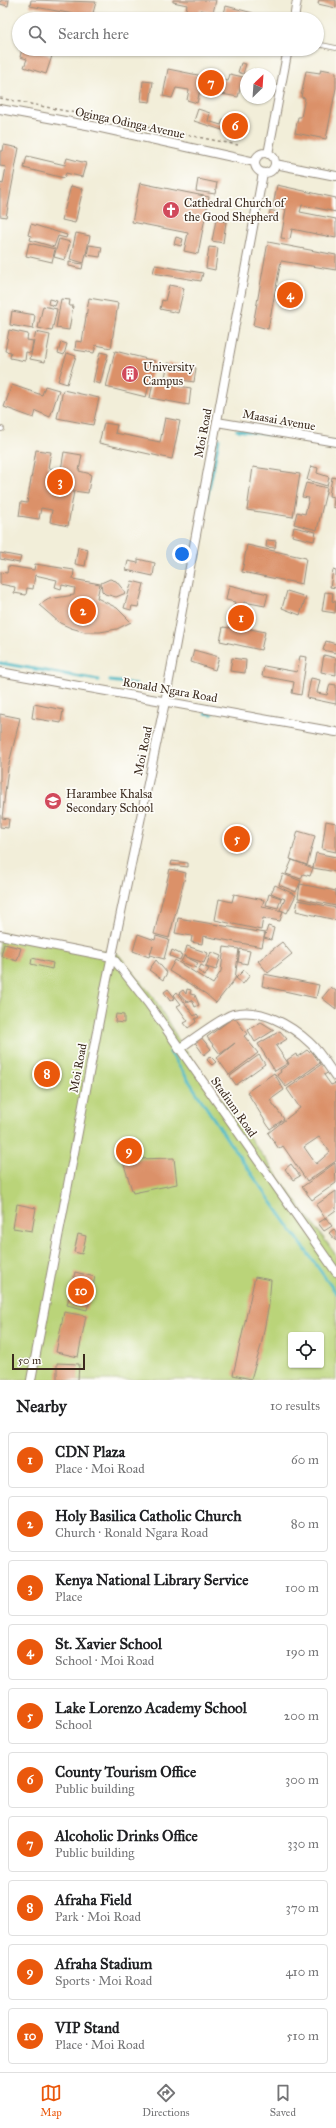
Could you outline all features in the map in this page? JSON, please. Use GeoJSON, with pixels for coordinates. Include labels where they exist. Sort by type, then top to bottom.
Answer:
{"type":"FeatureCollection","features":[{"type":"Feature","properties":{"kind":"street"},"geometry":{"type":"LineString","coordinates":[[295,12],[297,0]]}},
{"type":"Feature","properties":{"kind":"street"},"geometry":{"type":"LineString","coordinates":[[268,154],[287,56]]}},
{"type":"Feature","properties":{"kind":"street","name":"Oginga Odinga Avenue"},"geometry":{"type":"LineString","coordinates":[[0,109],[92,126],[255,162]]}},
{"type":"Feature","properties":{"kind":"street"},"geometry":{"type":"LineString","coordinates":[[268,154],[273,158],[275,164],[270,171],[263,173],[258,170],[255,162],[258,156],[268,154]]}},
{"type":"Feature","properties":{"kind":"street"},"geometry":{"type":"LineString","coordinates":[[275,164],[336,176]]}},
{"type":"Feature","properties":{"kind":"street","name":"Moi Road"},"geometry":{"type":"LineString","coordinates":[[31,1380],[112,957],[165,702],[263,173]]}},
{"type":"Feature","properties":{"kind":"street","name":"Maasai Avenue"},"geometry":{"type":"LineString","coordinates":[[217,422],[336,442]]}},
{"type":"Feature","properties":{"kind":"street","name":"Ronald Ngara Road"},"geometry":{"type":"LineString","coordinates":[[0,672],[336,732]]}},
{"type":"Feature","properties":{"kind":"street"},"geometry":{"type":"LineString","coordinates":[[0,935],[112,957]]}},
{"type":"Feature","properties":{"kind":"street","name":"Stadium Road"},"geometry":{"type":"LineString","coordinates":[[112,957],[179,1049],[336,1272]]}},
{"type":"Feature","properties":{"kind":"street"},"geometry":{"type":"LineString","coordinates":[[179,1049],[232,1014],[249,1013],[271,1017],[290,1027],[311,1044],[336,1078]]}},
{"type":"Feature","properties":{"kind":"lane"},"geometry":{"type":"LineString","coordinates":[[324,45],[336,47]]}},
{"type":"Feature","properties":{"kind":"path"},"geometry":{"type":"LineString","coordinates":[[0,98],[238,145]]}},
{"type":"Feature","properties":{"kind":"green space"},"geometry":{"type":"Polygon","coordinates":[[[0,933],[118,954],[154,998],[182,1046],[336,1255],[336,1380],[0,1380],[0,933]]]}},
{"type":"Feature","properties":{"kind":"building"},"geometry":{"type":"Polygon","coordinates":[[[1,0],[9,0],[8,6],[0,4],[1,0]]]}},
{"type":"Feature","properties":{"kind":"building"},"geometry":{"type":"Polygon","coordinates":[[[31,0],[96,2],[93,12],[62,12],[30,6],[31,0]]]}},
{"type":"Feature","properties":{"kind":"building"},"geometry":{"type":"Polygon","coordinates":[[[173,0],[216,0],[213,12],[200,10],[199,12],[185,12],[187,5],[173,2],[173,0]]]}},
{"type":"Feature","properties":{"kind":"building"},"geometry":{"type":"Polygon","coordinates":[[[319,0],[336,0],[336,8],[318,4],[319,0]]]}},
{"type":"Feature","properties":{"kind":"building"},"geometry":{"type":"Polygon","coordinates":[[[226,6],[249,12],[224,12],[226,6]]]}},
{"type":"Feature","properties":{"kind":"building"},"geometry":{"type":"Polygon","coordinates":[[[52,56],[46,74],[24,67],[27,59],[20,57],[52,56]]]}},
{"type":"Feature","properties":{"kind":"building"},"geometry":{"type":"Polygon","coordinates":[[[241,63],[246,64],[245,68],[240,68],[240,73],[238,72],[241,63]]]}},
{"type":"Feature","properties":{"kind":"building"},"geometry":{"type":"Polygon","coordinates":[[[168,69],[228,81],[230,74],[240,76],[240,89],[238,97],[200,90],[197,103],[187,100],[189,90],[176,88],[172,98],[163,96],[168,69]]]}},
{"type":"Feature","properties":{"kind":"building"},"geometry":{"type":"Polygon","coordinates":[[[321,69],[336,72],[336,88],[326,139],[295,133],[298,117],[301,117],[305,98],[301,97],[306,71],[320,73],[321,69]]]}},
{"type":"Feature","properties":{"kind":"building"},"geometry":{"type":"Polygon","coordinates":[[[143,81],[153,82],[150,102],[141,101],[143,81]]]}},
{"type":"Feature","properties":{"kind":"building"},"geometry":{"type":"Polygon","coordinates":[[[198,109],[210,113],[208,121],[221,125],[223,119],[247,126],[244,137],[194,121],[198,109]]]}},
{"type":"Feature","properties":{"kind":"building"},"geometry":{"type":"Polygon","coordinates":[[[4,145],[19,148],[6,217],[0,216],[0,183],[3,184],[6,167],[0,166],[0,151],[3,151],[4,145]]]}},
{"type":"Feature","properties":{"kind":"building"},"geometry":{"type":"Polygon","coordinates":[[[27,156],[65,165],[67,158],[86,163],[82,177],[66,173],[64,178],[24,168],[27,156]]]}},
{"type":"Feature","properties":{"kind":"building"},"geometry":{"type":"Polygon","coordinates":[[[198,179],[217,183],[215,194],[196,191],[198,179]]]}},
{"type":"Feature","properties":{"kind":"building","name":"Cathedral Church of the Good Shepherd"},"geometry":{"type":"Polygon","coordinates":[[[140,183],[209,197],[198,254],[184,251],[188,233],[132,222],[140,183]]]}},
{"type":"Feature","properties":{"kind":"building"},"geometry":{"type":"Polygon","coordinates":[[[277,185],[336,198],[336,212],[302,205],[300,212],[336,219],[336,238],[292,229],[290,239],[281,238],[286,209],[273,206],[277,185]]]}},
{"type":"Feature","properties":{"kind":"building"},"geometry":{"type":"Polygon","coordinates":[[[71,186],[83,189],[75,223],[62,220],[71,186]]]}},
{"type":"Feature","properties":{"kind":"building"},"geometry":{"type":"Polygon","coordinates":[[[270,210],[277,212],[276,218],[269,217],[270,210]]]}},
{"type":"Feature","properties":{"kind":"building"},"geometry":{"type":"Polygon","coordinates":[[[216,220],[226,222],[223,243],[212,241],[216,220]]]}},
{"type":"Feature","properties":{"kind":"building"},"geometry":{"type":"Polygon","coordinates":[[[31,224],[67,235],[66,238],[58,236],[54,247],[30,240],[31,236],[28,235],[31,224]]]}},
{"type":"Feature","properties":{"kind":"building"},"geometry":{"type":"Polygon","coordinates":[[[76,233],[90,236],[84,263],[70,259],[76,233]]]}},
{"type":"Feature","properties":{"kind":"building"},"geometry":{"type":"Polygon","coordinates":[[[176,237],[183,239],[181,246],[174,244],[176,237]]]}},
{"type":"Feature","properties":{"kind":"building"},"geometry":{"type":"Polygon","coordinates":[[[59,239],[70,242],[65,260],[54,257],[59,239]]]}},
{"type":"Feature","properties":{"kind":"building"},"geometry":{"type":"Polygon","coordinates":[[[268,242],[336,255],[336,270],[281,261],[268,329],[253,325],[268,242]]]}},
{"type":"Feature","properties":{"kind":"building"},"geometry":{"type":"Polygon","coordinates":[[[29,243],[55,249],[52,262],[26,256],[29,243]]]}},
{"type":"Feature","properties":{"kind":"building"},"geometry":{"type":"Polygon","coordinates":[[[89,245],[102,247],[100,257],[87,255],[89,245]]]}},
{"type":"Feature","properties":{"kind":"building"},"geometry":{"type":"Polygon","coordinates":[[[209,247],[218,248],[215,270],[206,268],[209,247]]]}},
{"type":"Feature","properties":{"kind":"building"},"geometry":{"type":"Polygon","coordinates":[[[69,262],[83,264],[82,269],[69,266],[69,262]]]}},
{"type":"Feature","properties":{"kind":"building"},"geometry":{"type":"Polygon","coordinates":[[[155,265],[203,273],[201,281],[153,273],[155,265]]]}},
{"type":"Feature","properties":{"kind":"building"},"geometry":{"type":"Polygon","coordinates":[[[169,285],[184,288],[178,313],[160,309],[162,300],[165,301],[169,285]]]}},
{"type":"Feature","properties":{"kind":"building"},"geometry":{"type":"Polygon","coordinates":[[[89,298],[118,303],[111,348],[96,345],[94,353],[75,350],[76,341],[82,342],[89,298]]]}},
{"type":"Feature","properties":{"kind":"building"},"geometry":{"type":"Polygon","coordinates":[[[49,299],[57,301],[55,306],[48,304],[49,299]]]}},
{"type":"Feature","properties":{"kind":"building"},"geometry":{"type":"Polygon","coordinates":[[[61,299],[70,300],[69,306],[73,306],[69,330],[56,328],[61,299]]]}},
{"type":"Feature","properties":{"kind":"building"},"geometry":{"type":"Polygon","coordinates":[[[43,306],[57,309],[52,331],[38,328],[43,306]]]}},
{"type":"Feature","properties":{"kind":"building"},"geometry":{"type":"Polygon","coordinates":[[[12,311],[35,315],[33,329],[10,325],[12,311]]]}},
{"type":"Feature","properties":{"kind":"building"},"geometry":{"type":"Polygon","coordinates":[[[9,330],[28,334],[27,340],[33,341],[31,353],[26,352],[25,361],[10,358],[11,352],[5,351],[9,330]]]}},
{"type":"Feature","properties":{"kind":"building"},"geometry":{"type":"Polygon","coordinates":[[[36,332],[50,335],[45,362],[30,359],[36,332]]]}},
{"type":"Feature","properties":{"kind":"building"},"geometry":{"type":"Polygon","coordinates":[[[61,342],[67,344],[64,355],[58,353],[61,342]]]}},
{"type":"Feature","properties":{"kind":"building","name":"University Campus"},"geometry":{"type":"Polygon","coordinates":[[[115,351],[155,361],[146,397],[106,387],[115,351]]]}},
{"type":"Feature","properties":{"kind":"building"},"geometry":{"type":"Polygon","coordinates":[[[100,352],[108,354],[100,384],[93,382],[100,352]]]}},
{"type":"Feature","properties":{"kind":"building"},"geometry":{"type":"Polygon","coordinates":[[[67,353],[76,356],[67,384],[58,381],[67,353]]]}},
{"type":"Feature","properties":{"kind":"building"},"geometry":{"type":"Polygon","coordinates":[[[168,363],[196,368],[194,382],[165,377],[168,363]]]}},
{"type":"Feature","properties":{"kind":"building"},"geometry":{"type":"Polygon","coordinates":[[[153,382],[191,388],[189,405],[150,398],[153,382]]]}},
{"type":"Feature","properties":{"kind":"building"},"geometry":{"type":"Polygon","coordinates":[[[12,385],[42,395],[45,386],[59,390],[50,417],[36,411],[34,418],[4,407],[12,385]]]}},
{"type":"Feature","properties":{"kind":"building"},"geometry":{"type":"Polygon","coordinates":[[[63,390],[99,398],[93,425],[57,418],[63,390]]]}},
{"type":"Feature","properties":{"kind":"building"},"geometry":{"type":"Polygon","coordinates":[[[165,418],[180,421],[172,459],[99,443],[104,423],[117,425],[115,433],[160,442],[165,418]]]}},
{"type":"Feature","properties":{"kind":"building"},"geometry":{"type":"Polygon","coordinates":[[[36,450],[51,452],[48,468],[61,470],[64,452],[82,455],[79,471],[91,474],[88,493],[74,491],[68,526],[50,522],[52,510],[41,508],[39,519],[19,516],[21,502],[27,503],[36,450]]]}},
{"type":"Feature","properties":{"kind":"building"},"geometry":{"type":"Polygon","coordinates":[[[311,466],[318,468],[317,473],[329,477],[327,486],[307,480],[311,466]]]}},
{"type":"Feature","properties":{"kind":"building"},"geometry":{"type":"Polygon","coordinates":[[[253,467],[300,474],[293,517],[247,510],[253,467]]]}},
{"type":"Feature","properties":{"kind":"building"},"geometry":{"type":"Polygon","coordinates":[[[332,477],[336,478],[336,508],[333,507],[334,497],[329,496],[332,477]]]}},
{"type":"Feature","properties":{"kind":"building"},"geometry":{"type":"Polygon","coordinates":[[[306,483],[327,488],[317,530],[294,524],[297,512],[305,514],[309,498],[302,497],[306,483]]]}},
{"type":"Feature","properties":{"kind":"building"},"geometry":{"type":"Polygon","coordinates":[[[294,527],[316,532],[314,541],[292,536],[294,527]]]}},
{"type":"Feature","properties":{"kind":"building"},"geometry":{"type":"Polygon","coordinates":[[[267,540],[276,541],[275,548],[266,547],[267,540]]]}},
{"type":"Feature","properties":{"kind":"building"},"geometry":{"type":"Polygon","coordinates":[[[247,545],[306,558],[302,584],[242,572],[247,545]]]}},
{"type":"Feature","properties":{"kind":"building"},"geometry":{"type":"Polygon","coordinates":[[[78,547],[88,549],[85,566],[75,564],[78,547]]]}},
{"type":"Feature","properties":{"kind":"building"},"geometry":{"type":"Polygon","coordinates":[[[0,553],[21,557],[19,563],[0,559],[0,553]]]}},
{"type":"Feature","properties":{"kind":"building"},"geometry":{"type":"Polygon","coordinates":[[[138,559],[155,563],[153,576],[126,570],[128,561],[138,563],[138,559]]]}},
{"type":"Feature","properties":{"kind":"building"},"geometry":{"type":"Polygon","coordinates":[[[35,564],[74,570],[73,579],[100,584],[97,598],[117,608],[131,622],[117,629],[100,632],[85,632],[71,628],[60,623],[39,605],[49,599],[74,595],[75,588],[62,585],[61,589],[55,587],[57,580],[35,575],[33,589],[27,588],[26,595],[14,593],[15,587],[0,584],[0,572],[7,573],[8,566],[34,570],[35,564]]]}},
{"type":"Feature","properties":{"kind":"building"},"geometry":{"type":"Polygon","coordinates":[[[333,570],[336,571],[336,588],[330,587],[333,570]]]}},
{"type":"Feature","properties":{"kind":"building"},"geometry":{"type":"Polygon","coordinates":[[[110,579],[116,581],[126,593],[116,597],[105,594],[102,591],[101,583],[110,579]]]}},
{"type":"Feature","properties":{"kind":"building"},"geometry":{"type":"Polygon","coordinates":[[[132,581],[144,584],[138,607],[132,606],[131,610],[124,608],[132,581]]]}},
{"type":"Feature","properties":{"kind":"building"},"geometry":{"type":"Polygon","coordinates":[[[229,585],[268,594],[265,606],[244,602],[242,611],[252,613],[250,624],[242,623],[241,627],[265,632],[261,650],[220,641],[223,627],[230,628],[235,602],[226,600],[229,585]]]}},
{"type":"Feature","properties":{"kind":"building"},"geometry":{"type":"Polygon","coordinates":[[[287,591],[306,597],[300,615],[282,608],[287,591]]]}},
{"type":"Feature","properties":{"kind":"building"},"geometry":{"type":"Polygon","coordinates":[[[325,592],[333,593],[332,601],[336,602],[335,613],[322,611],[325,592]]]}},
{"type":"Feature","properties":{"kind":"building"},"geometry":{"type":"Polygon","coordinates":[[[326,641],[336,644],[336,653],[323,650],[326,641]]]}},
{"type":"Feature","properties":{"kind":"building"},"geometry":{"type":"Polygon","coordinates":[[[194,650],[219,657],[215,670],[191,662],[194,650]]]}},
{"type":"Feature","properties":{"kind":"building"},"geometry":{"type":"Polygon","coordinates":[[[324,655],[336,658],[336,675],[321,672],[324,655]]]}},
{"type":"Feature","properties":{"kind":"building"},"geometry":{"type":"Polygon","coordinates":[[[300,656],[307,657],[301,695],[292,693],[294,682],[262,676],[264,666],[297,672],[300,656]]]}},
{"type":"Feature","properties":{"kind":"building"},"geometry":{"type":"Polygon","coordinates":[[[232,658],[246,660],[245,673],[230,671],[232,658]]]}},
{"type":"Feature","properties":{"kind":"building"},"geometry":{"type":"Polygon","coordinates":[[[311,678],[320,680],[317,693],[327,695],[330,684],[336,685],[336,704],[307,698],[311,678]]]}},
{"type":"Feature","properties":{"kind":"building"},"geometry":{"type":"Polygon","coordinates":[[[34,704],[63,710],[61,723],[32,718],[34,704]]]}},
{"type":"Feature","properties":{"kind":"building"},"geometry":{"type":"Polygon","coordinates":[[[0,714],[20,718],[8,768],[2,818],[9,819],[8,828],[0,827],[0,714]]]}},
{"type":"Feature","properties":{"kind":"building"},"geometry":{"type":"Polygon","coordinates":[[[326,821],[336,823],[336,852],[322,849],[326,821]]]}},
{"type":"Feature","properties":{"kind":"building"},"geometry":{"type":"Polygon","coordinates":[[[298,831],[315,836],[307,865],[290,859],[298,831]]]}},
{"type":"Feature","properties":{"kind":"building"},"geometry":{"type":"Polygon","coordinates":[[[316,853],[336,857],[336,872],[313,868],[316,853]]]}},
{"type":"Feature","properties":{"kind":"building"},"geometry":{"type":"Polygon","coordinates":[[[292,860],[313,868],[310,876],[303,874],[301,879],[286,874],[292,860]]]}},
{"type":"Feature","properties":{"kind":"building"},"geometry":{"type":"Polygon","coordinates":[[[172,861],[188,863],[188,867],[171,865],[172,861]]]}},
{"type":"Feature","properties":{"kind":"building"},"geometry":{"type":"Polygon","coordinates":[[[170,869],[186,873],[169,938],[154,934],[170,869]]]}},
{"type":"Feature","properties":{"kind":"building"},"geometry":{"type":"Polygon","coordinates":[[[283,874],[301,881],[296,892],[279,885],[283,874]]]}},
{"type":"Feature","properties":{"kind":"building"},"geometry":{"type":"Polygon","coordinates":[[[300,884],[336,891],[336,906],[298,898],[300,884]]]}},
{"type":"Feature","properties":{"kind":"building"},"geometry":{"type":"Polygon","coordinates":[[[275,885],[296,895],[287,913],[280,910],[285,899],[271,893],[275,885]]]}},
{"type":"Feature","properties":{"kind":"building"},"geometry":{"type":"Polygon","coordinates":[[[234,894],[264,900],[262,907],[283,911],[280,921],[263,918],[261,930],[215,920],[219,899],[232,902],[234,894]]]}},
{"type":"Feature","properties":{"kind":"building"},"geometry":{"type":"Polygon","coordinates":[[[269,894],[281,898],[278,908],[266,905],[269,894]]]}},
{"type":"Feature","properties":{"kind":"building"},"geometry":{"type":"Polygon","coordinates":[[[298,900],[336,908],[336,920],[296,911],[298,900]]]}},
{"type":"Feature","properties":{"kind":"building"},"geometry":{"type":"Polygon","coordinates":[[[178,918],[265,933],[262,947],[203,936],[202,944],[191,942],[192,936],[175,933],[178,918]]]}},
{"type":"Feature","properties":{"kind":"building"},"geometry":{"type":"Polygon","coordinates":[[[268,926],[274,928],[271,940],[264,938],[268,926]]]}},
{"type":"Feature","properties":{"kind":"building"},"geometry":{"type":"Polygon","coordinates":[[[138,934],[155,940],[156,936],[169,940],[164,959],[150,955],[153,946],[149,957],[133,951],[138,934]]]}},
{"type":"Feature","properties":{"kind":"building"},"geometry":{"type":"Polygon","coordinates":[[[282,942],[292,954],[268,973],[258,961],[282,942]]]}},
{"type":"Feature","properties":{"kind":"building"},"geometry":{"type":"Polygon","coordinates":[[[4,944],[21,948],[17,961],[1,956],[4,944]]]}},
{"type":"Feature","properties":{"kind":"building"},"geometry":{"type":"Polygon","coordinates":[[[187,946],[208,953],[204,963],[184,956],[187,946]]]}},
{"type":"Feature","properties":{"kind":"building"},"geometry":{"type":"Polygon","coordinates":[[[224,947],[239,949],[235,979],[216,1003],[206,994],[169,971],[175,960],[213,984],[221,971],[224,947]]]}},
{"type":"Feature","properties":{"kind":"building"},"geometry":{"type":"Polygon","coordinates":[[[240,949],[250,951],[247,964],[238,962],[240,949]]]}},
{"type":"Feature","properties":{"kind":"building"},"geometry":{"type":"Polygon","coordinates":[[[172,950],[182,955],[180,960],[170,956],[172,950]]]}},
{"type":"Feature","properties":{"kind":"building"},"geometry":{"type":"Polygon","coordinates":[[[211,952],[221,956],[216,970],[206,967],[211,952]]]}},
{"type":"Feature","properties":{"kind":"building"},"geometry":{"type":"Polygon","coordinates":[[[184,956],[198,963],[196,968],[181,962],[184,956]]]}},
{"type":"Feature","properties":{"kind":"building"},"geometry":{"type":"Polygon","coordinates":[[[32,958],[53,963],[52,969],[31,964],[32,958]]]}},
{"type":"Feature","properties":{"kind":"building"},"geometry":{"type":"Polygon","coordinates":[[[156,960],[167,973],[163,980],[149,970],[156,960]]]}},
{"type":"Feature","properties":{"kind":"building"},"geometry":{"type":"Polygon","coordinates":[[[201,965],[209,969],[205,975],[198,971],[201,965]]]}},
{"type":"Feature","properties":{"kind":"building"},"geometry":{"type":"Polygon","coordinates":[[[244,970],[250,975],[243,984],[236,978],[244,970]]]}},
{"type":"Feature","properties":{"kind":"building"},"geometry":{"type":"Polygon","coordinates":[[[264,974],[319,985],[316,998],[262,986],[264,974]]]}},
{"type":"Feature","properties":{"kind":"building"},"geometry":{"type":"Polygon","coordinates":[[[331,987],[336,991],[336,1009],[322,998],[331,987]]]}},
{"type":"Feature","properties":{"kind":"building"},"geometry":{"type":"Polygon","coordinates":[[[168,989],[175,998],[170,1001],[164,992],[168,989]]]}},
{"type":"Feature","properties":{"kind":"building"},"geometry":{"type":"Polygon","coordinates":[[[187,989],[191,990],[190,994],[195,995],[199,1005],[195,1007],[192,1000],[187,1002],[179,993],[183,990],[186,994],[187,989]]]}},
{"type":"Feature","properties":{"kind":"building"},"geometry":{"type":"Polygon","coordinates":[[[177,992],[194,1016],[197,1014],[199,1017],[195,1019],[196,1022],[188,1028],[184,1023],[188,1021],[177,1006],[181,1004],[174,995],[177,992]]]}},
{"type":"Feature","properties":{"kind":"building"},"geometry":{"type":"Polygon","coordinates":[[[116,1014],[124,1015],[124,1023],[115,1022],[116,1014]]]}},
{"type":"Feature","properties":{"kind":"building"},"geometry":{"type":"Polygon","coordinates":[[[234,1017],[247,1034],[244,1036],[258,1053],[229,1075],[217,1058],[235,1043],[220,1054],[207,1037],[234,1017]]]}},
{"type":"Feature","properties":{"kind":"building"},"geometry":{"type":"Polygon","coordinates":[[[261,1022],[274,1030],[255,1042],[248,1030],[261,1022]]]}},
{"type":"Feature","properties":{"kind":"building"},"geometry":{"type":"Polygon","coordinates":[[[280,1031],[287,1039],[276,1046],[288,1063],[275,1071],[258,1044],[280,1031]]]}},
{"type":"Feature","properties":{"kind":"building"},"geometry":{"type":"Polygon","coordinates":[[[200,1036],[211,1049],[204,1055],[194,1041],[200,1036]]]}},
{"type":"Feature","properties":{"kind":"building"},"geometry":{"type":"Polygon","coordinates":[[[307,1050],[309,1052],[311,1050],[320,1063],[286,1087],[277,1075],[281,1072],[280,1070],[289,1064],[287,1060],[296,1054],[297,1057],[307,1050]]]}},
{"type":"Feature","properties":{"kind":"building"},"geometry":{"type":"Polygon","coordinates":[[[259,1055],[265,1064],[236,1085],[230,1076],[259,1055]]]}},
{"type":"Feature","properties":{"kind":"building"},"geometry":{"type":"Polygon","coordinates":[[[210,1056],[216,1062],[212,1065],[207,1060],[210,1056]]]}},
{"type":"Feature","properties":{"kind":"building"},"geometry":{"type":"Polygon","coordinates":[[[323,1063],[329,1072],[324,1075],[331,1085],[336,1083],[336,1161],[307,1181],[283,1146],[279,1149],[268,1133],[300,1108],[287,1089],[323,1063]],[[319,1137],[304,1147],[316,1164],[330,1152],[319,1137]]]}},
{"type":"Feature","properties":{"kind":"building"},"geometry":{"type":"Polygon","coordinates":[[[274,1073],[284,1090],[270,1100],[284,1119],[270,1129],[247,1092],[274,1073]]]}},
{"type":"Feature","properties":{"kind":"building"},"geometry":{"type":"Polygon","coordinates":[[[174,1158],[177,1184],[133,1193],[123,1162],[138,1159],[174,1158]]]}},
{"type":"Feature","properties":{"kind":"building"},"geometry":{"type":"Polygon","coordinates":[[[335,1163],[336,1183],[312,1200],[302,1187],[335,1163]]]}},
{"type":"Feature","properties":{"kind":"building"},"geometry":{"type":"Polygon","coordinates":[[[291,1164],[300,1176],[293,1180],[285,1169],[291,1164]]]}},
{"type":"Feature","properties":{"kind":"building"},"geometry":{"type":"Polygon","coordinates":[[[336,1191],[336,1210],[325,1218],[316,1205],[336,1191]]]}},
{"type":"Feature","properties":{"kind":"building"},"geometry":{"type":"Polygon","coordinates":[[[17,1204],[36,1208],[32,1231],[13,1228],[17,1204]]]}},
{"type":"Feature","properties":{"kind":"building"},"geometry":{"type":"Polygon","coordinates":[[[326,1218],[332,1226],[324,1231],[318,1223],[326,1218]]]}},
{"type":"Feature","properties":{"kind":"building"},"geometry":{"type":"Polygon","coordinates":[[[334,1229],[336,1232],[336,1241],[329,1233],[334,1229]]]}},
{"type":"Feature","properties":{"kind":"building"},"geometry":{"type":"Polygon","coordinates":[[[78,1234],[86,1236],[82,1254],[74,1252],[78,1234]]]}},
{"type":"Feature","properties":{"kind":"building"},"geometry":{"type":"Polygon","coordinates":[[[75,1272],[95,1277],[87,1310],[67,1305],[75,1272]]]}},
{"type":"Feature","properties":{"kind":"building"},"geometry":{"type":"Polygon","coordinates":[[[255,1277],[271,1280],[269,1304],[261,1346],[251,1379],[233,1375],[255,1277]]]}},
{"type":"Feature","properties":{"kind":"building"},"geometry":{"type":"Polygon","coordinates":[[[64,1312],[86,1316],[78,1357],[56,1352],[64,1312]]]}},
{"type":"Feature","properties":{"kind":"building"},"geometry":{"type":"Polygon","coordinates":[[[57,1363],[79,1364],[78,1380],[57,1380],[57,1363]]]}},
{"type":"Feature","properties":{"kind":"waterway"},"geometry":{"type":"LineString","coordinates":[[237,430],[273,435]]}},
{"type":"Feature","properties":{"kind":"waterway"},"geometry":{"type":"LineString","coordinates":[[207,498],[219,439]]}},
{"type":"Feature","properties":{"kind":"waterway"},"geometry":{"type":"LineString","coordinates":[[0,663],[98,680]]}},
{"type":"Feature","properties":{"kind":"waterway"},"geometry":{"type":"LineString","coordinates":[[110,681],[136,684]]}},
{"type":"Feature","properties":{"kind":"waterway"},"geometry":{"type":"LineString","coordinates":[[206,713],[212,714]]}},
{"type":"Feature","properties":{"kind":"waterway"},"geometry":{"type":"LineString","coordinates":[[170,1052],[229,1142],[336,1293]]}},
{"type":"Feature","properties":{"kind":"place","name":"Alcoholic Drinks Office"},"geometry":{"type":"Point","coordinates":[211,83]}},
{"type":"Feature","properties":{"kind":"place","name":"County Tourism Office"},"geometry":{"type":"Point","coordinates":[235,126]}},
{"type":"Feature","properties":{"kind":"place","name":"Cathedral Church of the Good Shepherd"},"geometry":{"type":"Point","coordinates":[171,210]}},
{"type":"Feature","properties":{"kind":"place","name":"St. Xavier School"},"geometry":{"type":"Point","coordinates":[290,295]}},
{"type":"Feature","properties":{"kind":"place","name":"University Campus"},"geometry":{"type":"Point","coordinates":[130,374]}},
{"type":"Feature","properties":{"kind":"place","name":"Kenya National Library Service"},"geometry":{"type":"Point","coordinates":[60,482]}},
{"type":"Feature","properties":{"kind":"place","name":"Holy Basilica Catholic Church"},"geometry":{"type":"Point","coordinates":[83,611]}},
{"type":"Feature","properties":{"kind":"place","name":"CDN Plaza"},"geometry":{"type":"Point","coordinates":[241,618]}},
{"type":"Feature","properties":{"kind":"place","name":"Harambee Khalsa Secondary School"},"geometry":{"type":"Point","coordinates":[53,801]}},
{"type":"Feature","properties":{"kind":"place","name":"Lake Lorenzo Academy School"},"geometry":{"type":"Point","coordinates":[237,839]}},
{"type":"Feature","properties":{"kind":"place","name":"Afraha Field"},"geometry":{"type":"Point","coordinates":[47,1074]}},
{"type":"Feature","properties":{"kind":"place","name":"Afraha Stadium"},"geometry":{"type":"Point","coordinates":[129,1151]}},
{"type":"Feature","properties":{"kind":"place","name":"VIP Stand"},"geometry":{"type":"Point","coordinates":[81,1291]}}]}
